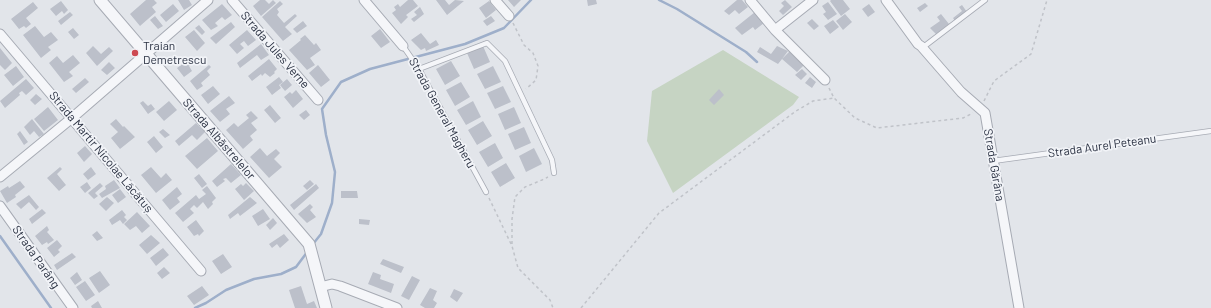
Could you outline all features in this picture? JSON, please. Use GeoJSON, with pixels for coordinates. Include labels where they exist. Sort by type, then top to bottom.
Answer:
{"type":"FeatureCollection","features":[{"type":"Feature","properties":{"kind":"street","name":"Strada Albăstrelelor"},"geometry":{"type":"LineString","coordinates":[[100,0],[309,244],[326,308]]}},
{"type":"Feature","properties":{"kind":"street"},"geometry":{"type":"LineString","coordinates":[[0,177],[72,118],[208,0]]}},
{"type":"Feature","properties":{"kind":"street","name":"Strada Jules Verne"},"geometry":{"type":"LineString","coordinates":[[232,0],[318,100]]}},
{"type":"Feature","properties":{"kind":"street","name":"Strada General Magheru"},"geometry":{"type":"LineString","coordinates":[[364,0],[404,46]]}},
{"type":"Feature","properties":{"kind":"street"},"geometry":{"type":"LineString","coordinates":[[495,0],[509,16]]}},
{"type":"Feature","properties":{"kind":"street"},"geometry":{"type":"LineString","coordinates":[[750,0],[775,30],[825,80]]}},
{"type":"Feature","properties":{"kind":"street"},"geometry":{"type":"LineString","coordinates":[[775,30],[813,0]]}},
{"type":"Feature","properties":{"kind":"street","name":"Strada Gărâna"},"geometry":{"type":"LineString","coordinates":[[886,0],[918,44],[961,92],[985,113],[1019,308]]}},
{"type":"Feature","properties":{"kind":"street","name":"Strada Martir Nicolae Lăcătuș"},"geometry":{"type":"LineString","coordinates":[[0,34],[201,271]]}},
{"type":"Feature","properties":{"kind":"street","name":"Strada Parâng"},"geometry":{"type":"LineString","coordinates":[[0,206],[73,308]]}},
{"type":"Feature","properties":{"kind":"street"},"geometry":{"type":"LineString","coordinates":[[320,287],[332,284],[340,286],[398,308]]}},
{"type":"Feature","properties":{"kind":"lane"},"geometry":{"type":"LineString","coordinates":[[921,46],[926,46],[984,0]]}},
{"type":"Feature","properties":{"kind":"lane"},"geometry":{"type":"LineString","coordinates":[[419,69],[487,43],[505,61],[552,160],[554,173]]}},
{"type":"Feature","properties":{"kind":"lane","name":"Strada General Magheru"},"geometry":{"type":"LineString","coordinates":[[404,46],[419,69],[486,192]]}},
{"type":"Feature","properties":{"kind":"lane","name":"Strada Aurel Peteanu"},"geometry":{"type":"LineString","coordinates":[[993,161],[1211,131]]}},
{"type":"Feature","properties":{"kind":"path"},"geometry":{"type":"LineString","coordinates":[[825,80],[834,98],[855,118],[877,128],[963,118],[980,108],[994,81],[1031,54],[1047,0]]}},
{"type":"Feature","properties":{"kind":"path"},"geometry":{"type":"LineString","coordinates":[[509,16],[524,45],[533,53],[538,66],[536,80],[521,94]]}},
{"type":"Feature","properties":{"kind":"path"},"geometry":{"type":"LineString","coordinates":[[581,308],[659,213],[796,111],[814,101],[834,98]]}},
{"type":"Feature","properties":{"kind":"path"},"geometry":{"type":"LineString","coordinates":[[512,246],[512,219],[515,197],[525,187],[554,173]]}},
{"type":"Feature","properties":{"kind":"path"},"geometry":{"type":"LineString","coordinates":[[486,192],[512,246],[518,268],[550,300],[553,308]]}},
{"type":"Feature","properties":{"kind":"green space"},"geometry":{"type":"Polygon","coordinates":[[[723,50],[799,97],[793,105],[673,193],[647,141],[652,91],[723,50]]]}},
{"type":"Feature","properties":{"kind":"building"},"geometry":{"type":"Polygon","coordinates":[[[146,0],[154,0],[157,3],[152,7],[156,12],[140,26],[130,14],[146,0]]]}},
{"type":"Feature","properties":{"kind":"building"},"geometry":{"type":"Polygon","coordinates":[[[178,0],[189,0],[192,5],[184,10],[178,0]]]}},
{"type":"Feature","properties":{"kind":"building"},"geometry":{"type":"Polygon","coordinates":[[[260,0],[265,0],[269,4],[273,0],[276,3],[261,16],[253,6],[260,0]]]}},
{"type":"Feature","properties":{"kind":"building"},"geometry":{"type":"Polygon","coordinates":[[[408,0],[413,0],[418,6],[406,15],[408,17],[401,24],[392,13],[396,10],[394,7],[398,4],[400,7],[408,0]]]}},
{"type":"Feature","properties":{"kind":"building"},"geometry":{"type":"Polygon","coordinates":[[[436,0],[445,0],[449,5],[455,0],[464,1],[447,15],[436,0]]]}},
{"type":"Feature","properties":{"kind":"building"},"geometry":{"type":"Polygon","coordinates":[[[508,0],[521,0],[514,7],[508,0]]]}},
{"type":"Feature","properties":{"kind":"building"},"geometry":{"type":"Polygon","coordinates":[[[587,0],[596,0],[597,4],[588,6],[587,0]]]}},
{"type":"Feature","properties":{"kind":"building"},"geometry":{"type":"Polygon","coordinates":[[[737,0],[742,0],[748,7],[739,14],[735,10],[729,15],[724,11],[737,0]]]}},
{"type":"Feature","properties":{"kind":"building"},"geometry":{"type":"Polygon","coordinates":[[[785,0],[792,7],[783,15],[779,11],[784,6],[781,3],[785,0]]]}},
{"type":"Feature","properties":{"kind":"building"},"geometry":{"type":"Polygon","coordinates":[[[843,0],[850,9],[841,16],[830,1],[843,0]]]}},
{"type":"Feature","properties":{"kind":"building"},"geometry":{"type":"Polygon","coordinates":[[[61,1],[68,10],[64,14],[62,11],[56,16],[50,9],[61,1]]]}},
{"type":"Feature","properties":{"kind":"building"},"geometry":{"type":"Polygon","coordinates":[[[280,1],[283,4],[277,9],[279,12],[277,15],[284,23],[295,14],[297,16],[285,27],[292,34],[283,41],[262,17],[280,1]]]}},
{"type":"Feature","properties":{"kind":"building"},"geometry":{"type":"Polygon","coordinates":[[[489,1],[496,10],[486,18],[479,8],[489,1]]]}},
{"type":"Feature","properties":{"kind":"building"},"geometry":{"type":"Polygon","coordinates":[[[33,2],[38,8],[26,18],[31,24],[26,28],[24,26],[19,29],[11,19],[33,2]]]}},
{"type":"Feature","properties":{"kind":"building"},"geometry":{"type":"Polygon","coordinates":[[[828,2],[837,14],[828,20],[823,14],[826,12],[822,6],[828,2]]]}},
{"type":"Feature","properties":{"kind":"building"},"geometry":{"type":"Polygon","coordinates":[[[925,3],[928,6],[920,12],[917,8],[925,3]]]}},
{"type":"Feature","properties":{"kind":"building"},"geometry":{"type":"Polygon","coordinates":[[[173,4],[179,11],[166,22],[160,15],[173,4]]]}},
{"type":"Feature","properties":{"kind":"building"},"geometry":{"type":"Polygon","coordinates":[[[222,4],[232,15],[225,20],[222,17],[215,23],[218,26],[211,30],[202,20],[222,4]]]}},
{"type":"Feature","properties":{"kind":"building"},"geometry":{"type":"Polygon","coordinates":[[[869,4],[875,12],[868,17],[862,9],[869,4]]]}},
{"type":"Feature","properties":{"kind":"building"},"geometry":{"type":"Polygon","coordinates":[[[962,5],[967,12],[955,21],[953,18],[962,11],[959,7],[962,5]]]}},
{"type":"Feature","properties":{"kind":"building"},"geometry":{"type":"Polygon","coordinates":[[[420,7],[424,14],[414,22],[411,19],[417,15],[414,12],[420,7]]]}},
{"type":"Feature","properties":{"kind":"building"},"geometry":{"type":"Polygon","coordinates":[[[70,12],[73,15],[61,25],[58,21],[70,12]]]}},
{"type":"Feature","properties":{"kind":"building"},"geometry":{"type":"Polygon","coordinates":[[[755,12],[764,23],[755,30],[753,27],[742,35],[735,28],[755,12]]]}},
{"type":"Feature","properties":{"kind":"building"},"geometry":{"type":"Polygon","coordinates":[[[845,14],[852,22],[843,30],[836,21],[845,14]]]}},
{"type":"Feature","properties":{"kind":"building"},"geometry":{"type":"Polygon","coordinates":[[[941,14],[949,24],[936,34],[930,28],[940,21],[937,17],[941,14]]]}},
{"type":"Feature","properties":{"kind":"building"},"geometry":{"type":"Polygon","coordinates":[[[155,16],[163,26],[158,29],[150,20],[155,16]]]}},
{"type":"Feature","properties":{"kind":"building"},"geometry":{"type":"Polygon","coordinates":[[[491,16],[495,21],[487,26],[483,21],[491,16]]]}},
{"type":"Feature","properties":{"kind":"building"},"geometry":{"type":"Polygon","coordinates":[[[812,19],[819,26],[814,30],[807,23],[812,19]]]}},
{"type":"Feature","properties":{"kind":"building"},"geometry":{"type":"Polygon","coordinates":[[[833,20],[839,27],[830,34],[824,26],[833,20]]]}},
{"type":"Feature","properties":{"kind":"building"},"geometry":{"type":"Polygon","coordinates":[[[303,21],[307,26],[297,33],[293,29],[303,21]]]}},
{"type":"Feature","properties":{"kind":"building"},"geometry":{"type":"Polygon","coordinates":[[[231,22],[235,27],[216,44],[210,38],[231,22]]]}},
{"type":"Feature","properties":{"kind":"building"},"geometry":{"type":"Polygon","coordinates":[[[199,25],[205,32],[202,35],[195,28],[199,25]]]}},
{"type":"Feature","properties":{"kind":"building"},"geometry":{"type":"Polygon","coordinates":[[[35,26],[44,37],[51,32],[58,40],[48,47],[51,50],[41,58],[23,35],[35,26]]]}},
{"type":"Feature","properties":{"kind":"building"},"geometry":{"type":"Polygon","coordinates":[[[73,28],[79,35],[74,39],[68,32],[73,28]]]}},
{"type":"Feature","properties":{"kind":"building"},"geometry":{"type":"Polygon","coordinates":[[[380,29],[390,42],[381,48],[371,36],[380,29]]]}},
{"type":"Feature","properties":{"kind":"building"},"geometry":{"type":"Polygon","coordinates":[[[194,30],[205,43],[197,51],[185,37],[194,30]]]}},
{"type":"Feature","properties":{"kind":"building"},"geometry":{"type":"Polygon","coordinates":[[[247,30],[256,40],[248,46],[244,41],[240,44],[244,48],[237,54],[229,45],[247,30]]]}},
{"type":"Feature","properties":{"kind":"building"},"geometry":{"type":"Polygon","coordinates":[[[421,33],[430,44],[436,40],[439,45],[426,51],[425,48],[421,50],[411,40],[421,33]]]}},
{"type":"Feature","properties":{"kind":"building"},"geometry":{"type":"Polygon","coordinates":[[[305,35],[314,45],[316,43],[321,50],[310,58],[315,65],[307,70],[289,50],[305,35]]]}},
{"type":"Feature","properties":{"kind":"building"},"geometry":{"type":"Polygon","coordinates":[[[261,44],[269,55],[261,60],[257,55],[240,68],[237,63],[261,44]]]}},
{"type":"Feature","properties":{"kind":"building"},"geometry":{"type":"Polygon","coordinates":[[[93,46],[101,54],[109,47],[113,51],[97,66],[86,53],[93,46]]]}},
{"type":"Feature","properties":{"kind":"building"},"geometry":{"type":"Polygon","coordinates":[[[483,46],[490,62],[474,69],[467,53],[483,46]]]}},
{"type":"Feature","properties":{"kind":"building"},"geometry":{"type":"Polygon","coordinates":[[[777,46],[788,51],[778,64],[757,52],[760,47],[771,54],[777,46]]]}},
{"type":"Feature","properties":{"kind":"building"},"geometry":{"type":"Polygon","coordinates":[[[0,48],[12,63],[5,70],[0,65],[0,48]]]}},
{"type":"Feature","properties":{"kind":"building"},"geometry":{"type":"Polygon","coordinates":[[[790,51],[804,65],[797,72],[782,59],[790,51]]]}},
{"type":"Feature","properties":{"kind":"building"},"geometry":{"type":"Polygon","coordinates":[[[73,55],[80,63],[69,72],[73,76],[64,82],[49,63],[57,56],[63,63],[73,55]]]}},
{"type":"Feature","properties":{"kind":"building"},"geometry":{"type":"Polygon","coordinates":[[[191,58],[194,63],[189,66],[192,71],[184,77],[177,68],[191,58]]]}},
{"type":"Feature","properties":{"kind":"building"},"geometry":{"type":"Polygon","coordinates":[[[269,59],[277,69],[274,72],[275,73],[270,77],[265,73],[262,76],[261,74],[252,81],[248,76],[269,59]]]}},
{"type":"Feature","properties":{"kind":"building"},"geometry":{"type":"Polygon","coordinates":[[[451,61],[460,76],[445,85],[436,69],[451,61]]]}},
{"type":"Feature","properties":{"kind":"building"},"geometry":{"type":"Polygon","coordinates":[[[109,62],[115,68],[107,75],[101,70],[109,62]]]}},
{"type":"Feature","properties":{"kind":"building"},"geometry":{"type":"Polygon","coordinates":[[[209,65],[211,67],[207,71],[210,75],[201,83],[203,86],[197,90],[190,81],[209,65]]]}},
{"type":"Feature","properties":{"kind":"building"},"geometry":{"type":"Polygon","coordinates":[[[318,65],[330,80],[321,87],[309,73],[318,65]]]}},
{"type":"Feature","properties":{"kind":"building"},"geometry":{"type":"Polygon","coordinates":[[[16,66],[24,77],[13,86],[4,75],[16,66]]]}},
{"type":"Feature","properties":{"kind":"building"},"geometry":{"type":"Polygon","coordinates":[[[493,66],[501,82],[485,89],[477,74],[493,66]]]}},
{"type":"Feature","properties":{"kind":"building"},"geometry":{"type":"Polygon","coordinates":[[[802,69],[807,74],[801,80],[795,75],[802,69]]]}},
{"type":"Feature","properties":{"kind":"building"},"geometry":{"type":"Polygon","coordinates":[[[279,77],[283,82],[279,85],[281,88],[272,95],[266,87],[279,77]]]}},
{"type":"Feature","properties":{"kind":"building"},"geometry":{"type":"Polygon","coordinates":[[[810,77],[816,82],[812,88],[805,83],[810,77]]]}},
{"type":"Feature","properties":{"kind":"building"},"geometry":{"type":"Polygon","coordinates":[[[85,78],[89,82],[76,93],[72,89],[85,78]]]}},
{"type":"Feature","properties":{"kind":"building"},"geometry":{"type":"Polygon","coordinates":[[[26,79],[34,88],[26,95],[22,91],[19,93],[20,95],[5,108],[0,101],[26,79]]]}},
{"type":"Feature","properties":{"kind":"building"},"geometry":{"type":"Polygon","coordinates":[[[287,79],[292,85],[285,91],[280,85],[287,79]]]}},
{"type":"Feature","properties":{"kind":"building"},"geometry":{"type":"Polygon","coordinates":[[[461,82],[470,97],[455,106],[446,90],[461,82]]]}},
{"type":"Feature","properties":{"kind":"building"},"geometry":{"type":"Polygon","coordinates":[[[213,86],[220,94],[208,104],[201,95],[213,86]]]}},
{"type":"Feature","properties":{"kind":"building"},"geometry":{"type":"Polygon","coordinates":[[[503,86],[511,102],[495,109],[487,93],[503,86]]]}},
{"type":"Feature","properties":{"kind":"building"},"geometry":{"type":"Polygon","coordinates":[[[719,89],[724,95],[714,105],[709,100],[719,89]]]}},
{"type":"Feature","properties":{"kind":"building"},"geometry":{"type":"Polygon","coordinates":[[[296,90],[303,99],[293,108],[284,97],[290,92],[292,94],[296,90]]]}},
{"type":"Feature","properties":{"kind":"building"},"geometry":{"type":"Polygon","coordinates":[[[36,94],[42,99],[35,105],[30,100],[36,94]]]}},
{"type":"Feature","properties":{"kind":"building"},"geometry":{"type":"Polygon","coordinates":[[[229,96],[235,103],[226,109],[230,114],[220,122],[210,111],[229,96]]]}},
{"type":"Feature","properties":{"kind":"building"},"geometry":{"type":"Polygon","coordinates":[[[143,101],[148,106],[151,104],[155,109],[148,114],[140,103],[143,101]]]}},
{"type":"Feature","properties":{"kind":"building"},"geometry":{"type":"Polygon","coordinates":[[[169,101],[177,110],[164,121],[156,112],[169,101]]]}},
{"type":"Feature","properties":{"kind":"building"},"geometry":{"type":"Polygon","coordinates":[[[473,101],[481,117],[466,125],[457,110],[473,101]]]}},
{"type":"Feature","properties":{"kind":"building"},"geometry":{"type":"Polygon","coordinates":[[[270,105],[281,118],[275,123],[264,110],[270,105]]]}},
{"type":"Feature","properties":{"kind":"building"},"geometry":{"type":"Polygon","coordinates":[[[48,107],[58,120],[44,131],[34,119],[48,107]]]}},
{"type":"Feature","properties":{"kind":"building"},"geometry":{"type":"Polygon","coordinates":[[[514,107],[521,123],[505,130],[498,114],[514,107]]]}},
{"type":"Feature","properties":{"kind":"building"},"geometry":{"type":"Polygon","coordinates":[[[306,110],[310,115],[304,120],[299,115],[306,110]]]}},
{"type":"Feature","properties":{"kind":"building"},"geometry":{"type":"Polygon","coordinates":[[[251,111],[258,118],[251,123],[257,130],[250,136],[253,140],[243,149],[226,130],[234,123],[238,127],[249,118],[246,115],[251,111]]]}},
{"type":"Feature","properties":{"kind":"building"},"geometry":{"type":"Polygon","coordinates":[[[32,119],[44,134],[39,137],[34,131],[30,135],[24,127],[32,119]]]}},
{"type":"Feature","properties":{"kind":"building"},"geometry":{"type":"Polygon","coordinates":[[[116,119],[135,137],[120,149],[111,138],[118,132],[110,124],[116,119]]]}},
{"type":"Feature","properties":{"kind":"building"},"geometry":{"type":"Polygon","coordinates":[[[483,121],[492,136],[477,145],[468,130],[483,121]]]}},
{"type":"Feature","properties":{"kind":"building"},"geometry":{"type":"Polygon","coordinates":[[[196,123],[205,132],[197,140],[192,135],[179,146],[175,141],[196,123]]]}},
{"type":"Feature","properties":{"kind":"building"},"geometry":{"type":"Polygon","coordinates":[[[524,127],[531,143],[515,150],[508,134],[524,127]]]}},
{"type":"Feature","properties":{"kind":"building"},"geometry":{"type":"Polygon","coordinates":[[[163,129],[170,135],[165,138],[159,132],[163,129]]]}},
{"type":"Feature","properties":{"kind":"building"},"geometry":{"type":"Polygon","coordinates":[[[20,131],[28,142],[24,145],[17,134],[20,131]]]}},
{"type":"Feature","properties":{"kind":"building"},"geometry":{"type":"Polygon","coordinates":[[[154,136],[163,147],[156,153],[147,142],[154,136]]]}},
{"type":"Feature","properties":{"kind":"building"},"geometry":{"type":"Polygon","coordinates":[[[207,138],[218,151],[197,169],[185,156],[207,138]]]}},
{"type":"Feature","properties":{"kind":"building"},"geometry":{"type":"Polygon","coordinates":[[[495,143],[503,158],[488,167],[479,152],[495,143]]]}},
{"type":"Feature","properties":{"kind":"building"},"geometry":{"type":"Polygon","coordinates":[[[85,146],[92,154],[84,162],[77,153],[85,146]]]}},
{"type":"Feature","properties":{"kind":"building"},"geometry":{"type":"Polygon","coordinates":[[[260,148],[267,156],[276,149],[280,153],[274,159],[282,167],[269,178],[250,157],[260,148]]]}},
{"type":"Feature","properties":{"kind":"building"},"geometry":{"type":"Polygon","coordinates":[[[534,148],[542,164],[526,172],[519,156],[534,148]]]}},
{"type":"Feature","properties":{"kind":"building"},"geometry":{"type":"Polygon","coordinates":[[[506,163],[515,178],[500,187],[491,172],[506,163]]]}},
{"type":"Feature","properties":{"kind":"building"},"geometry":{"type":"Polygon","coordinates":[[[231,164],[241,175],[231,183],[226,178],[223,179],[225,181],[217,187],[212,181],[231,164]]]}},
{"type":"Feature","properties":{"kind":"building"},"geometry":{"type":"Polygon","coordinates":[[[60,167],[62,169],[57,174],[66,185],[59,191],[47,178],[60,167]]]}},
{"type":"Feature","properties":{"kind":"building"},"geometry":{"type":"Polygon","coordinates":[[[91,167],[96,174],[88,180],[83,174],[91,167]]]}},
{"type":"Feature","properties":{"kind":"building"},"geometry":{"type":"Polygon","coordinates":[[[151,167],[161,178],[166,173],[172,180],[156,193],[141,175],[151,167]]]}},
{"type":"Feature","properties":{"kind":"building"},"geometry":{"type":"Polygon","coordinates":[[[199,174],[207,184],[202,188],[194,178],[199,174]]]}},
{"type":"Feature","properties":{"kind":"building"},"geometry":{"type":"Polygon","coordinates":[[[114,180],[120,188],[102,198],[99,194],[106,189],[105,186],[114,180]]]}},
{"type":"Feature","properties":{"kind":"building"},"geometry":{"type":"Polygon","coordinates":[[[310,180],[314,184],[307,190],[303,186],[310,180]]]}},
{"type":"Feature","properties":{"kind":"building"},"geometry":{"type":"Polygon","coordinates":[[[20,181],[25,187],[15,195],[16,197],[7,203],[0,191],[8,186],[9,188],[20,181]]]}},
{"type":"Feature","properties":{"kind":"building"},"geometry":{"type":"Polygon","coordinates":[[[87,182],[91,188],[85,193],[80,187],[87,182]]]}},
{"type":"Feature","properties":{"kind":"building"},"geometry":{"type":"Polygon","coordinates":[[[100,183],[103,186],[95,193],[98,196],[94,199],[88,193],[100,183]]]}},
{"type":"Feature","properties":{"kind":"building"},"geometry":{"type":"Polygon","coordinates":[[[246,183],[254,191],[244,200],[235,189],[241,184],[243,186],[246,183]]]}},
{"type":"Feature","properties":{"kind":"building"},"geometry":{"type":"Polygon","coordinates":[[[316,184],[319,188],[294,210],[290,205],[316,184]]]}},
{"type":"Feature","properties":{"kind":"building"},"geometry":{"type":"Polygon","coordinates":[[[207,186],[216,198],[212,202],[213,204],[208,209],[203,202],[197,208],[194,205],[190,209],[194,213],[183,222],[175,213],[196,195],[199,199],[206,194],[202,190],[207,186]]]}},
{"type":"Feature","properties":{"kind":"building"},"geometry":{"type":"Polygon","coordinates":[[[177,187],[182,194],[177,198],[180,202],[170,210],[162,200],[177,187]]]}},
{"type":"Feature","properties":{"kind":"building"},"geometry":{"type":"Polygon","coordinates":[[[120,189],[126,197],[118,203],[112,195],[120,189]]]}},
{"type":"Feature","properties":{"kind":"building"},"geometry":{"type":"Polygon","coordinates":[[[341,191],[357,191],[358,198],[341,198],[341,191]]]}},
{"type":"Feature","properties":{"kind":"building"},"geometry":{"type":"Polygon","coordinates":[[[29,195],[39,207],[36,210],[29,202],[21,209],[16,204],[29,195]]]}},
{"type":"Feature","properties":{"kind":"building"},"geometry":{"type":"Polygon","coordinates":[[[107,197],[114,203],[106,211],[99,204],[107,197]]]}},
{"type":"Feature","properties":{"kind":"building"},"geometry":{"type":"Polygon","coordinates":[[[250,197],[257,203],[240,216],[238,213],[230,219],[228,215],[250,197]]]}},
{"type":"Feature","properties":{"kind":"building"},"geometry":{"type":"Polygon","coordinates":[[[310,204],[313,207],[310,210],[316,217],[307,223],[298,214],[310,204]]]}},
{"type":"Feature","properties":{"kind":"building"},"geometry":{"type":"Polygon","coordinates":[[[42,209],[46,213],[32,224],[29,219],[42,209]]]}},
{"type":"Feature","properties":{"kind":"building"},"geometry":{"type":"Polygon","coordinates":[[[263,209],[270,219],[258,226],[252,216],[263,209]]]}},
{"type":"Feature","properties":{"kind":"building"},"geometry":{"type":"Polygon","coordinates":[[[122,210],[126,215],[124,217],[127,220],[123,224],[120,220],[112,225],[109,220],[122,210]]]}},
{"type":"Feature","properties":{"kind":"building"},"geometry":{"type":"Polygon","coordinates":[[[137,212],[150,226],[142,233],[136,226],[130,230],[124,224],[137,212]]]}},
{"type":"Feature","properties":{"kind":"building"},"geometry":{"type":"Polygon","coordinates":[[[273,218],[277,223],[270,230],[266,225],[273,218]]]}},
{"type":"Feature","properties":{"kind":"building"},"geometry":{"type":"Polygon","coordinates":[[[359,219],[370,220],[369,225],[359,224],[359,219]]]}},
{"type":"Feature","properties":{"kind":"building"},"geometry":{"type":"Polygon","coordinates":[[[196,220],[204,231],[199,236],[198,234],[194,236],[187,227],[196,220]]]}},
{"type":"Feature","properties":{"kind":"building"},"geometry":{"type":"Polygon","coordinates":[[[47,226],[49,230],[47,232],[54,240],[48,244],[47,242],[42,245],[35,236],[47,226]]]}},
{"type":"Feature","properties":{"kind":"building"},"geometry":{"type":"Polygon","coordinates":[[[97,231],[103,238],[97,241],[92,235],[97,231]]]}},
{"type":"Feature","properties":{"kind":"building"},"geometry":{"type":"Polygon","coordinates":[[[284,234],[289,240],[280,248],[277,244],[272,248],[269,244],[284,234]]]}},
{"type":"Feature","properties":{"kind":"building"},"geometry":{"type":"Polygon","coordinates":[[[151,235],[160,243],[147,254],[139,245],[151,235]]]}},
{"type":"Feature","properties":{"kind":"building"},"geometry":{"type":"Polygon","coordinates":[[[57,240],[62,246],[58,250],[60,252],[54,257],[47,248],[57,240]]]}},
{"type":"Feature","properties":{"kind":"building"},"geometry":{"type":"Polygon","coordinates":[[[163,248],[169,255],[156,266],[150,258],[163,248]]]}},
{"type":"Feature","properties":{"kind":"building"},"geometry":{"type":"Polygon","coordinates":[[[72,253],[76,257],[57,270],[54,265],[72,253]]]}},
{"type":"Feature","properties":{"kind":"building"},"geometry":{"type":"Polygon","coordinates":[[[223,254],[232,267],[221,274],[212,261],[223,254]]]}},
{"type":"Feature","properties":{"kind":"building"},"geometry":{"type":"Polygon","coordinates":[[[383,259],[404,267],[401,273],[380,264],[383,259]]]}},
{"type":"Feature","properties":{"kind":"building"},"geometry":{"type":"Polygon","coordinates":[[[164,267],[170,273],[162,279],[157,273],[164,267]]]}},
{"type":"Feature","properties":{"kind":"building"},"geometry":{"type":"Polygon","coordinates":[[[100,271],[110,285],[99,293],[89,278],[100,271]]]}},
{"type":"Feature","properties":{"kind":"building"},"geometry":{"type":"Polygon","coordinates":[[[77,272],[82,280],[75,285],[70,278],[77,272]]]}},
{"type":"Feature","properties":{"kind":"building"},"geometry":{"type":"Polygon","coordinates":[[[373,272],[381,275],[380,279],[394,284],[391,293],[368,284],[373,272]]]}},
{"type":"Feature","properties":{"kind":"building"},"geometry":{"type":"Polygon","coordinates":[[[412,276],[420,280],[409,300],[401,296],[412,276]]]}},
{"type":"Feature","properties":{"kind":"building"},"geometry":{"type":"Polygon","coordinates":[[[85,281],[95,295],[86,301],[76,287],[85,281]]]}},
{"type":"Feature","properties":{"kind":"building"},"geometry":{"type":"Polygon","coordinates":[[[202,286],[209,295],[194,305],[187,296],[202,286]]]}},
{"type":"Feature","properties":{"kind":"building"},"geometry":{"type":"Polygon","coordinates":[[[301,286],[307,304],[314,301],[317,308],[295,308],[289,290],[301,286]]]}},
{"type":"Feature","properties":{"kind":"building"},"geometry":{"type":"Polygon","coordinates":[[[430,288],[437,291],[433,300],[437,303],[434,308],[425,308],[420,305],[430,288]]]}},
{"type":"Feature","properties":{"kind":"building"},"geometry":{"type":"Polygon","coordinates":[[[454,289],[463,293],[457,302],[450,297],[454,289]]]}},
{"type":"Feature","properties":{"kind":"building"},"geometry":{"type":"Polygon","coordinates":[[[98,301],[102,308],[92,308],[91,306],[98,301]]]}},
{"type":"Feature","properties":{"kind":"waterway"},"geometry":{"type":"LineString","coordinates":[[313,244],[321,234],[332,203],[335,172],[326,135],[322,109],[341,82],[370,69],[465,44],[504,28],[531,0]]}},
{"type":"Feature","properties":{"kind":"waterway"},"geometry":{"type":"LineString","coordinates":[[659,0],[677,9],[746,52],[757,62]]}},
{"type":"Feature","properties":{"kind":"waterway"},"geometry":{"type":"LineString","coordinates":[[0,236],[51,308]]}},
{"type":"Feature","properties":{"kind":"waterway"},"geometry":{"type":"LineString","coordinates":[[195,308],[226,290],[254,279],[281,274],[296,267],[308,251]]}},
{"type":"Feature","properties":{"kind":"place","name":"Traian Demetrescu"},"geometry":{"type":"Point","coordinates":[135,53]}}]}
